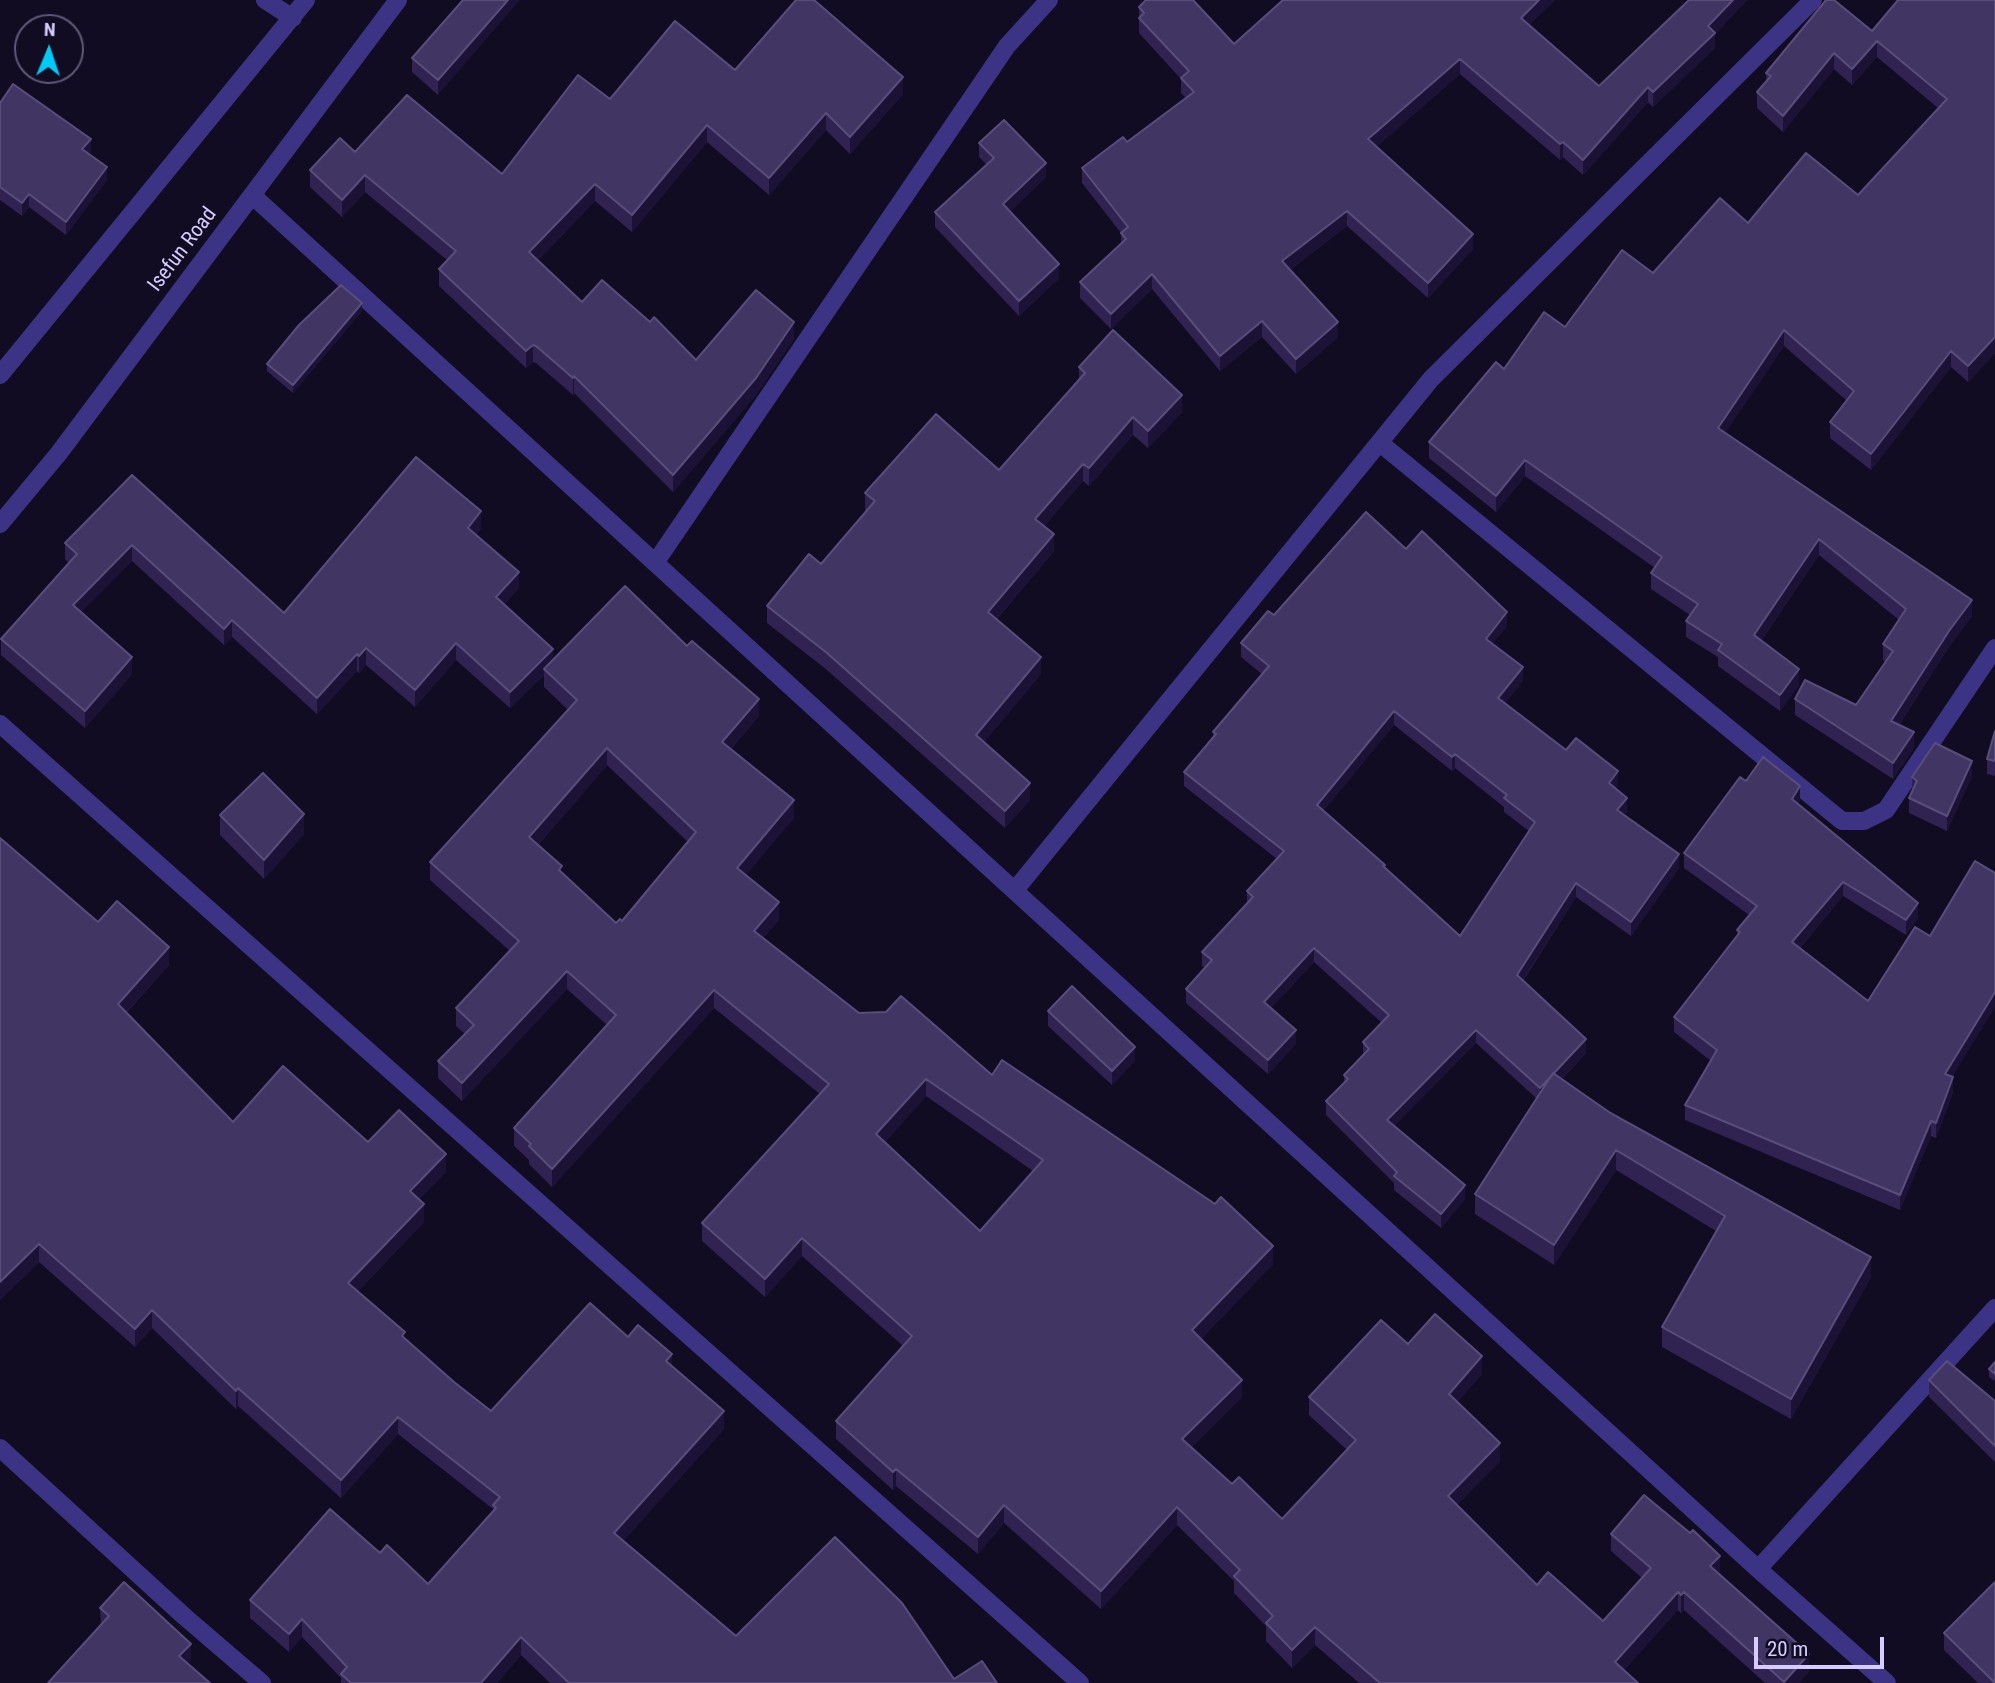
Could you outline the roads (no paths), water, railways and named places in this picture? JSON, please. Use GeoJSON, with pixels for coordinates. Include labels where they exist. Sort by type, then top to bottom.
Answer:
{"type":"FeatureCollection","features":[{"type":"Feature","properties":{"kind":"street"},"geometry":{"type":"LineString","coordinates":[[265,0],[293,18]]}},
{"type":"Feature","properties":{"kind":"street"},"geometry":{"type":"LineString","coordinates":[[0,375],[306,0]]}},
{"type":"Feature","properties":{"kind":"street","name":"Isefun Road"},"geometry":{"type":"LineString","coordinates":[[0,524],[59,453],[398,0]]}},
{"type":"Feature","properties":{"kind":"street"},"geometry":{"type":"LineString","coordinates":[[655,563],[1007,46],[1049,0]]}},
{"type":"Feature","properties":{"kind":"street"},"geometry":{"type":"LineString","coordinates":[[1015,890],[1432,379],[1813,0]]}},
{"type":"Feature","properties":{"kind":"street"},"geometry":{"type":"LineString","coordinates":[[253,196],[1758,1569],[1887,1683]]}},
{"type":"Feature","properties":{"kind":"street"},"geometry":{"type":"LineString","coordinates":[[1380,443],[1842,821],[1864,821],[1886,810],[1995,648]]}},
{"type":"Feature","properties":{"kind":"street"},"geometry":{"type":"LineString","coordinates":[[0,724],[1080,1683]]}},
{"type":"Feature","properties":{"kind":"street"},"geometry":{"type":"LineString","coordinates":[[1758,1569],[1995,1308]]}},
{"type":"Feature","properties":{"kind":"street"},"geometry":{"type":"LineString","coordinates":[[0,1448],[185,1617],[262,1683]]}}]}
